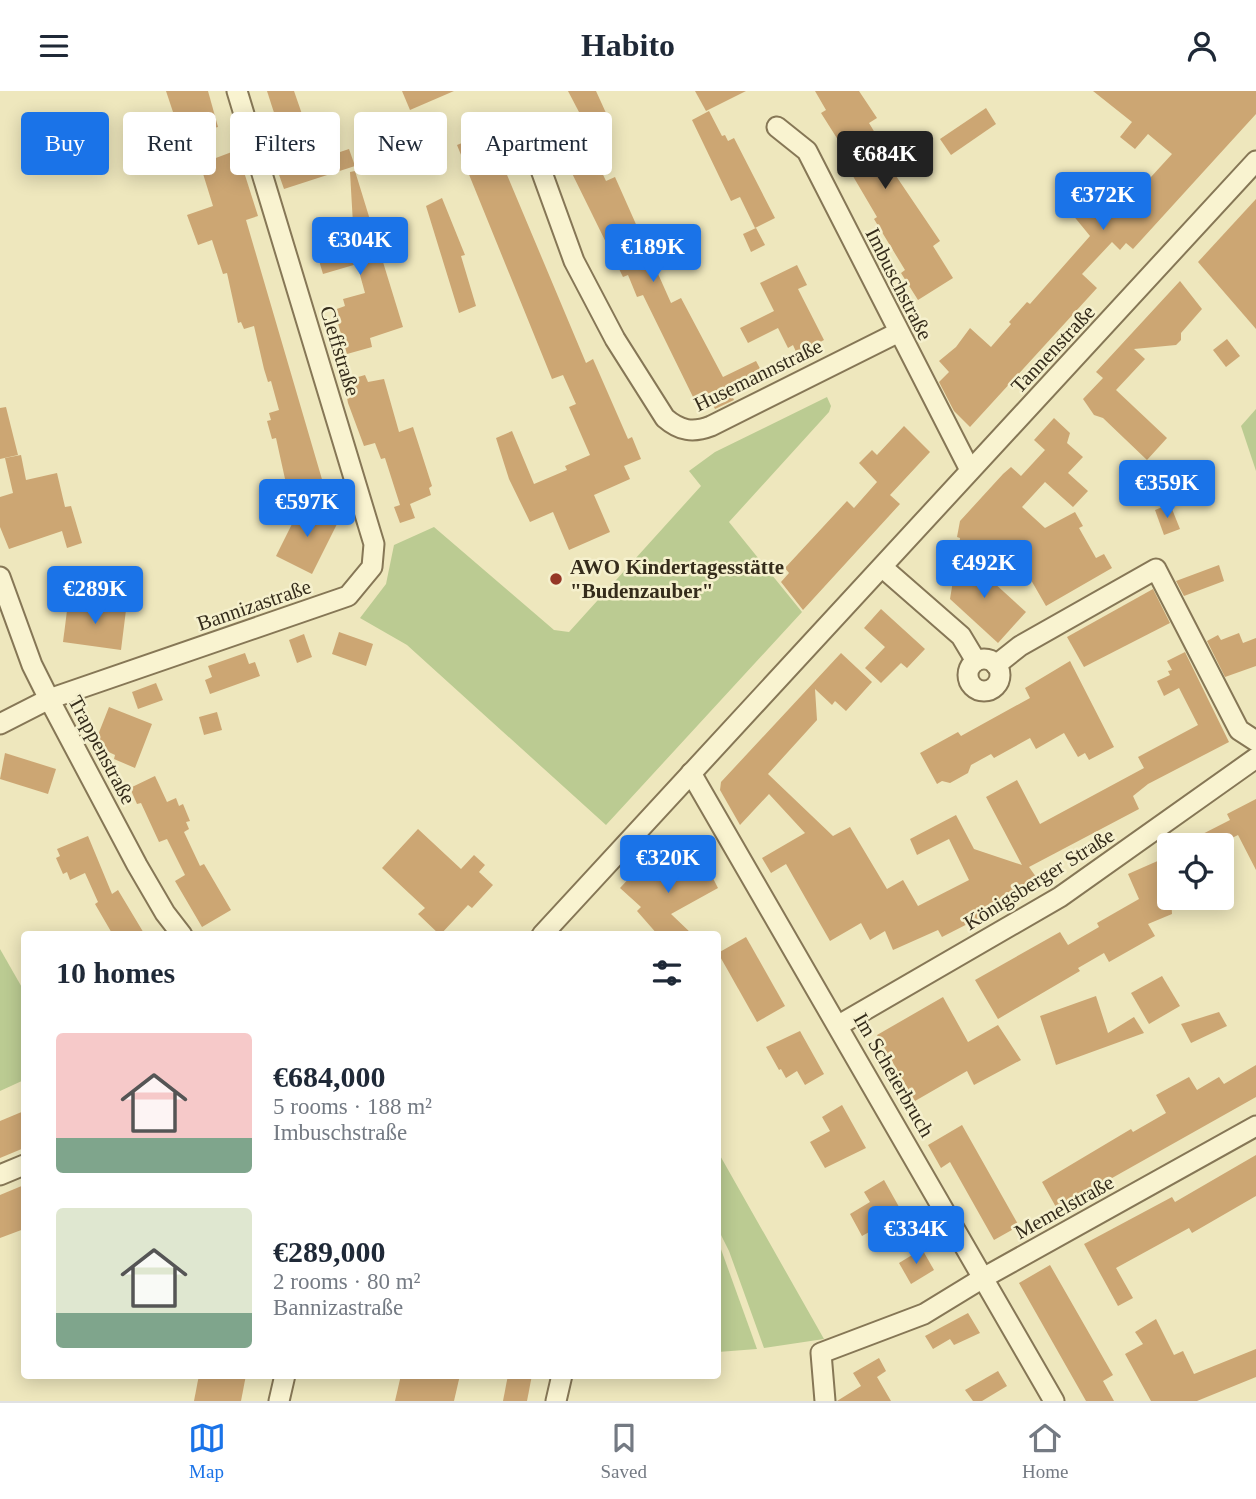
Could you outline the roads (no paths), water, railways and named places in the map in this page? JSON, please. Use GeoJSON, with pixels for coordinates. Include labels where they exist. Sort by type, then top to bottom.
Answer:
{"type":"FeatureCollection","features":[{"type":"Feature","properties":{"kind":"street","name":"Cleffstraße"},"geometry":{"type":"LineString","coordinates":[[237,91],[374,544]]}},
{"type":"Feature","properties":{"kind":"street","name":"Imbuschstraße"},"geometry":{"type":"LineString","coordinates":[[777,127],[807,151],[897,333],[970,471]]}},
{"type":"Feature","properties":{"kind":"street","name":"Tannenstraße"},"geometry":{"type":"LineString","coordinates":[[546,931],[1256,161]]}},
{"type":"Feature","properties":{"kind":"street","name":"Husemannstraße"},"geometry":{"type":"LineString","coordinates":[[543,175],[574,261],[615,339],[664,418],[672,424],[690,431],[711,426],[897,333]]}},
{"type":"Feature","properties":{"kind":"street","name":"Bannizastraße"},"geometry":{"type":"LineString","coordinates":[[0,724],[49,699],[348,596],[372,567],[374,544]]}},
{"type":"Feature","properties":{"kind":"street"},"geometry":{"type":"LineString","coordinates":[[882,567],[961,636],[976,661]]}},
{"type":"Feature","properties":{"kind":"street"},"geometry":{"type":"LineString","coordinates":[[996,665],[1020,646],[1156,569],[1239,730],[1256,741]]}},
{"type":"Feature","properties":{"kind":"street","name":"Trappenstraße"},"geometry":{"type":"LineString","coordinates":[[0,577],[32,665],[49,699],[137,865],[179,931]]}},
{"type":"Feature","properties":{"kind":"street"},"geometry":{"type":"LineString","coordinates":[[987,659],[996,665],[997,683],[993,688],[974,688],[968,677],[971,665],[987,659]]}},
{"type":"Feature","properties":{"kind":"street","name":"Königsberger Straße"},"geometry":{"type":"LineString","coordinates":[[839,1025],[1060,897],[1256,758]]}},
{"type":"Feature","properties":{"kind":"street","name":"Im Scheierbruch"},"geometry":{"type":"LineString","coordinates":[[691,773],[1054,1401]]}},
{"type":"Feature","properties":{"kind":"street","name":"Memelstraße"},"geometry":{"type":"LineString","coordinates":[[825,1401],[821,1353],[924,1314],[983,1278],[1256,1126]]}},
{"type":"Feature","properties":{"kind":"street"},"geometry":{"type":"LineString","coordinates":[[0,1175],[21,1166]]}},
{"type":"Feature","properties":{"kind":"street"},"geometry":{"type":"LineString","coordinates":[[279,1401],[284,1379]]}},
{"type":"Feature","properties":{"kind":"street"},"geometry":{"type":"LineString","coordinates":[[556,1401],[561,1379]]}},
{"type":"Feature","properties":{"kind":"place","name":"AWO Kindertagesstätte \"Budenzauber\""},"geometry":{"type":"Point","coordinates":[556,579]}}]}
